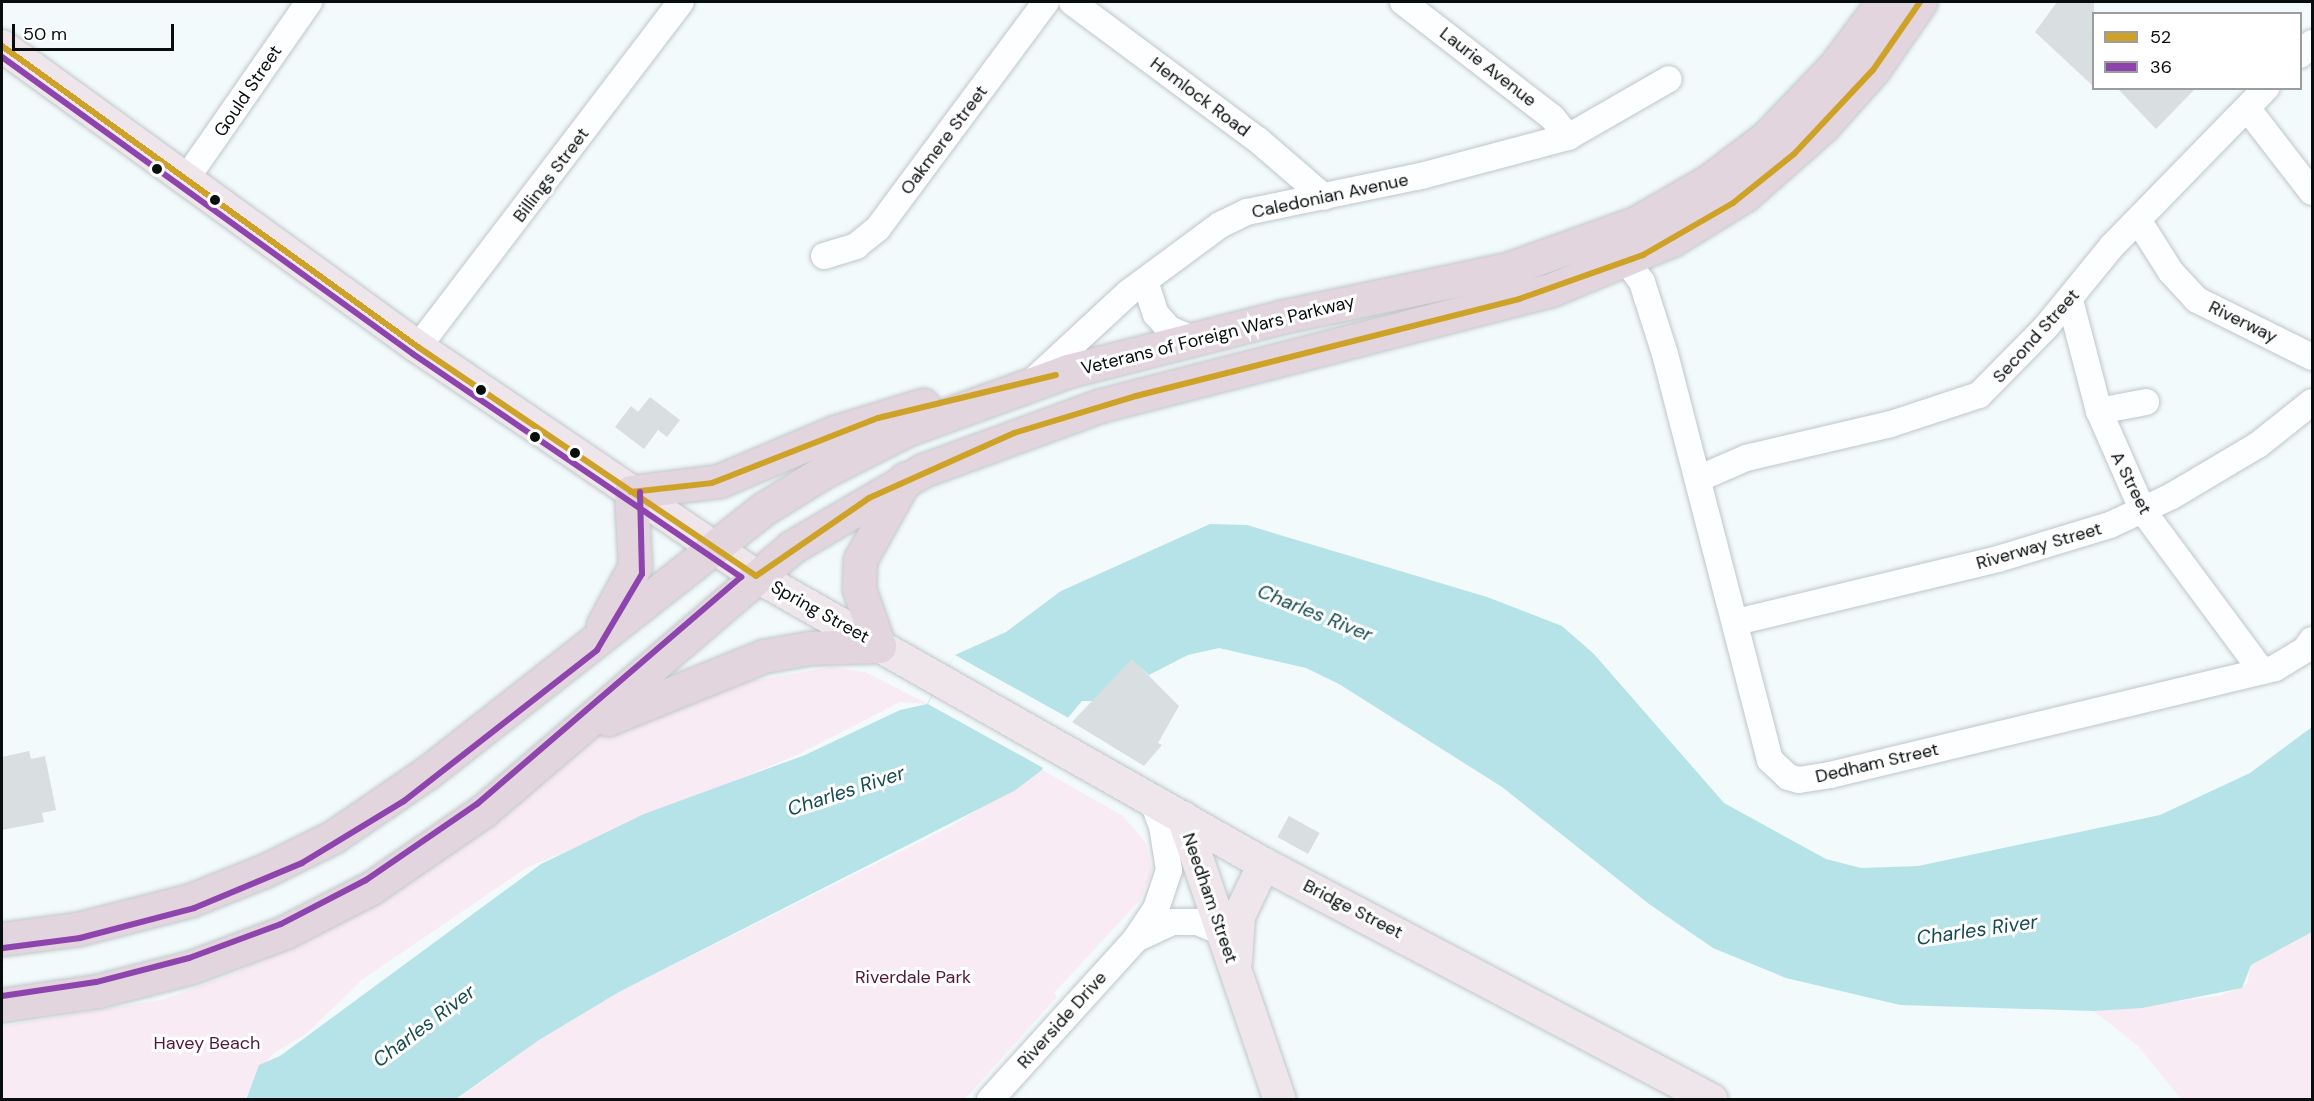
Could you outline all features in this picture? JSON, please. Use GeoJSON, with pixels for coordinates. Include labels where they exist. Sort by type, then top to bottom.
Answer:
{"type":"FeatureCollection","features":[{"type":"Feature","properties":{"kind":"highway","name":"Veterans of Foreign Wars Parkway"},"geometry":{"type":"LineString","coordinates":[[2,939],[78,929],[152,912],[298,855],[398,794],[778,499],[844,460],[950,411],[1030,383],[1192,339],[1508,269],[1635,223],[1709,181],[1773,131],[1835,66],[1883,2]]}},
{"type":"Feature","properties":{"kind":"highway"},"geometry":{"type":"LineString","coordinates":[[2,1005],[70,996],[154,978],[294,928],[423,857],[573,734],[756,576],[818,529],[906,479],[979,446],[1100,406],[1519,299],[1627,262],[1717,213],[1794,154],[1873,70],[1920,2]]}},
{"type":"Feature","properties":{"kind":"highway"},"geometry":{"type":"LineString","coordinates":[[590,645],[633,572],[631,492],[712,483],[878,418],[1030,383]]}},
{"type":"Feature","properties":{"kind":"highway"},"geometry":{"type":"LineString","coordinates":[[573,734],[743,662],[809,648],[879,645],[860,596],[859,567],[869,537],[906,479]]}},
{"type":"Feature","properties":{"kind":"main road","name":"Spring Street"},"geometry":{"type":"LineString","coordinates":[[2,46],[417,347],[712,549],[998,712]]}},
{"type":"Feature","properties":{"kind":"main road","name":"Bridge Street"},"geometry":{"type":"LineString","coordinates":[[998,712],[1264,864],[1712,1100]]}},
{"type":"Feature","properties":{"kind":"main road","name":"Needham Street"},"geometry":{"type":"LineString","coordinates":[[1183,817],[1219,931],[1239,979],[1280,1100]]}},
{"type":"Feature","properties":{"kind":"main road","name":"Needham Street"},"geometry":{"type":"LineString","coordinates":[[1239,979],[1238,923],[1264,864]]}},
{"type":"Feature","properties":{"kind":"street","name":"Gould Street"},"geometry":{"type":"LineString","coordinates":[[186,180],[309,2]]}},
{"type":"Feature","properties":{"kind":"street","name":"Billings Street"},"geometry":{"type":"LineString","coordinates":[[417,347],[681,2]]}},
{"type":"Feature","properties":{"kind":"street","name":"Oakmere Street"},"geometry":{"type":"LineString","coordinates":[[824,256],[856,246],[878,228],[1046,2]]}},
{"type":"Feature","properties":{"kind":"street","name":"Hemlock Road"},"geometry":{"type":"LineString","coordinates":[[1072,2],[1258,140],[1324,197]]}},
{"type":"Feature","properties":{"kind":"street","name":"Laurie Avenue"},"geometry":{"type":"LineString","coordinates":[[1403,2],[1552,117],[1568,137]]}},
{"type":"Feature","properties":{"kind":"street"},"geometry":{"type":"LineString","coordinates":[[2302,54],[2313,43]]}},
{"type":"Feature","properties":{"kind":"street","name":"Caledonian Avenue"},"geometry":{"type":"LineString","coordinates":[[1030,383],[1145,281],[1220,225],[1247,212],[1324,197],[1568,137],[1669,79]]}},
{"type":"Feature","properties":{"kind":"street","name":"Second Street"},"geometry":{"type":"LineString","coordinates":[[1700,478],[1746,458],[1891,424],[1979,395],[2070,300],[2138,220],[2264,90]]}},
{"type":"Feature","properties":{"kind":"street"},"geometry":{"type":"LineString","coordinates":[[2247,108],[2313,192]]}},
{"type":"Feature","properties":{"kind":"street","name":"Riverway"},"geometry":{"type":"LineString","coordinates":[[2138,220],[2171,272],[2197,300],[2313,357]]}},
{"type":"Feature","properties":{"kind":"street","name":"Dedham Street"},"geometry":{"type":"LineString","coordinates":[[1627,262],[1642,282],[1700,478],[1770,760],[1777,769],[1799,780],[2262,671],[2305,650],[2313,640]]}},
{"type":"Feature","properties":{"kind":"street"},"geometry":{"type":"LineString","coordinates":[[1145,281],[1156,314],[1169,329],[1192,339]]}},
{"type":"Feature","properties":{"kind":"street","name":"A Street"},"geometry":{"type":"LineString","coordinates":[[2070,300],[2099,411],[2143,511],[2262,671]]}},
{"type":"Feature","properties":{"kind":"street"},"geometry":{"type":"LineString","coordinates":[[2099,411],[2146,402]]}},
{"type":"Feature","properties":{"kind":"street","name":"Riverway Street"},"geometry":{"type":"LineString","coordinates":[[1736,622],[1998,559],[2143,511],[2258,445],[2313,402]]}},
{"type":"Feature","properties":{"kind":"street","name":"Riverside Drive"},"geometry":{"type":"LineString","coordinates":[[990,1100],[1135,940],[1168,879],[1167,845],[1152,800]]}},
{"type":"Feature","properties":{"kind":"street","name":"Riverside Drive"},"geometry":{"type":"LineString","coordinates":[[1135,940],[1172,922],[1197,922],[1219,931]]}},
{"type":"Feature","properties":{"kind":"green space","name":"Havey Beach"},"geometry":{"type":"Polygon","coordinates":[[[832,667],[865,672],[928,704],[900,702],[799,754],[526,868],[363,979],[305,1035],[275,1052],[256,1074],[246,1099],[2,1100],[2,1026],[165,999],[235,973],[314,933],[622,714],[715,687],[832,667]]]}},
{"type":"Feature","properties":{"kind":"green space","name":"Riverdale Park"},"geometry":{"type":"Polygon","coordinates":[[[1042,770],[1123,816],[1146,843],[1152,872],[1140,900],[1054,993],[1057,997],[965,1099],[456,1100],[539,1040],[619,992],[951,826],[1042,770]]]}},
{"type":"Feature","properties":{"kind":"green space"},"geometry":{"type":"Polygon","coordinates":[[[2312,932],[2312,1099],[2181,1099],[2138,1046],[2094,1011],[2220,996],[2247,984],[2251,965],[2312,932]]]}},
{"type":"Feature","properties":{"kind":"water","name":"Charles River"},"geometry":{"type":"Polygon","coordinates":[[[1210,524],[1247,525],[1487,597],[1562,626],[1594,654],[1724,803],[1826,859],[1861,868],[1918,866],[2160,815],[2250,773],[2312,727],[2312,932],[2251,965],[2242,988],[2142,1008],[2094,1011],[1900,1005],[1786,978],[1713,948],[1649,904],[1502,787],[1339,684],[1306,668],[1219,648],[1188,655],[1149,675],[1141,668],[1108,701],[1082,701],[1066,720],[1042,770],[1014,791],[619,992],[539,1040],[456,1099],[246,1100],[259,1065],[280,1056],[541,864],[644,814],[805,755],[900,710],[927,704],[955,655],[1006,632],[1061,591],[1210,524]]]}},
{"type":"Feature","properties":{"kind":"pier"},"geometry":{"type":"Polygon","coordinates":[[[955,655],[1070,719],[1043,768],[928,704],[955,655]]]}},
{"type":"Feature","properties":{"kind":"building"},"geometry":{"type":"Polygon","coordinates":[[[2057,2],[2094,2],[2092,85],[2035,32],[2057,2]]]}},
{"type":"Feature","properties":{"kind":"building"},"geometry":{"type":"Polygon","coordinates":[[[2119,90],[2194,90],[2156,129],[2119,90]]]}},
{"type":"Feature","properties":{"kind":"building"},"geometry":{"type":"Polygon","coordinates":[[[650,397],[680,420],[667,437],[658,430],[644,449],[615,427],[631,406],[638,412],[650,397]]]}},
{"type":"Feature","properties":{"kind":"building"},"geometry":{"type":"Polygon","coordinates":[[[1132,659],[1179,706],[1158,743],[1162,745],[1144,766],[1072,722],[1132,659]]]}},
{"type":"Feature","properties":{"kind":"building"},"geometry":{"type":"Polygon","coordinates":[[[29,751],[31,759],[45,756],[56,810],[42,813],[44,822],[2,830],[2,757],[29,751]]]}},
{"type":"Feature","properties":{"kind":"building"},"geometry":{"type":"Polygon","coordinates":[[[1289,816],[1320,833],[1308,854],[1277,837],[1289,816]]]}},
{"type":"Feature","properties":{"kind":"transit line","name":"52"},"geometry":{"type":"LineString","coordinates":[[2,46],[418,347],[756,576],[869,498],[1014,433],[1136,396],[1519,299],[1643,255],[1733,203],[1794,154],[1873,70],[1920,2]]}},
{"type":"Feature","properties":{"kind":"transit line","name":"36"},"geometry":{"type":"LineString","coordinates":[[2,57],[413,354],[741,577],[477,804],[366,880],[281,924],[189,958],[96,982],[2,996]]}},
{"type":"Feature","properties":{"kind":"transit line","name":"52"},"geometry":{"type":"LineString","coordinates":[[631,492],[712,483],[878,418],[1056,375]]}},
{"type":"Feature","properties":{"kind":"transit line","name":"36"},"geometry":{"type":"LineString","coordinates":[[3,948],[80,938],[194,908],[302,863],[404,801],[597,650],[642,574],[640,492]]}}]}
